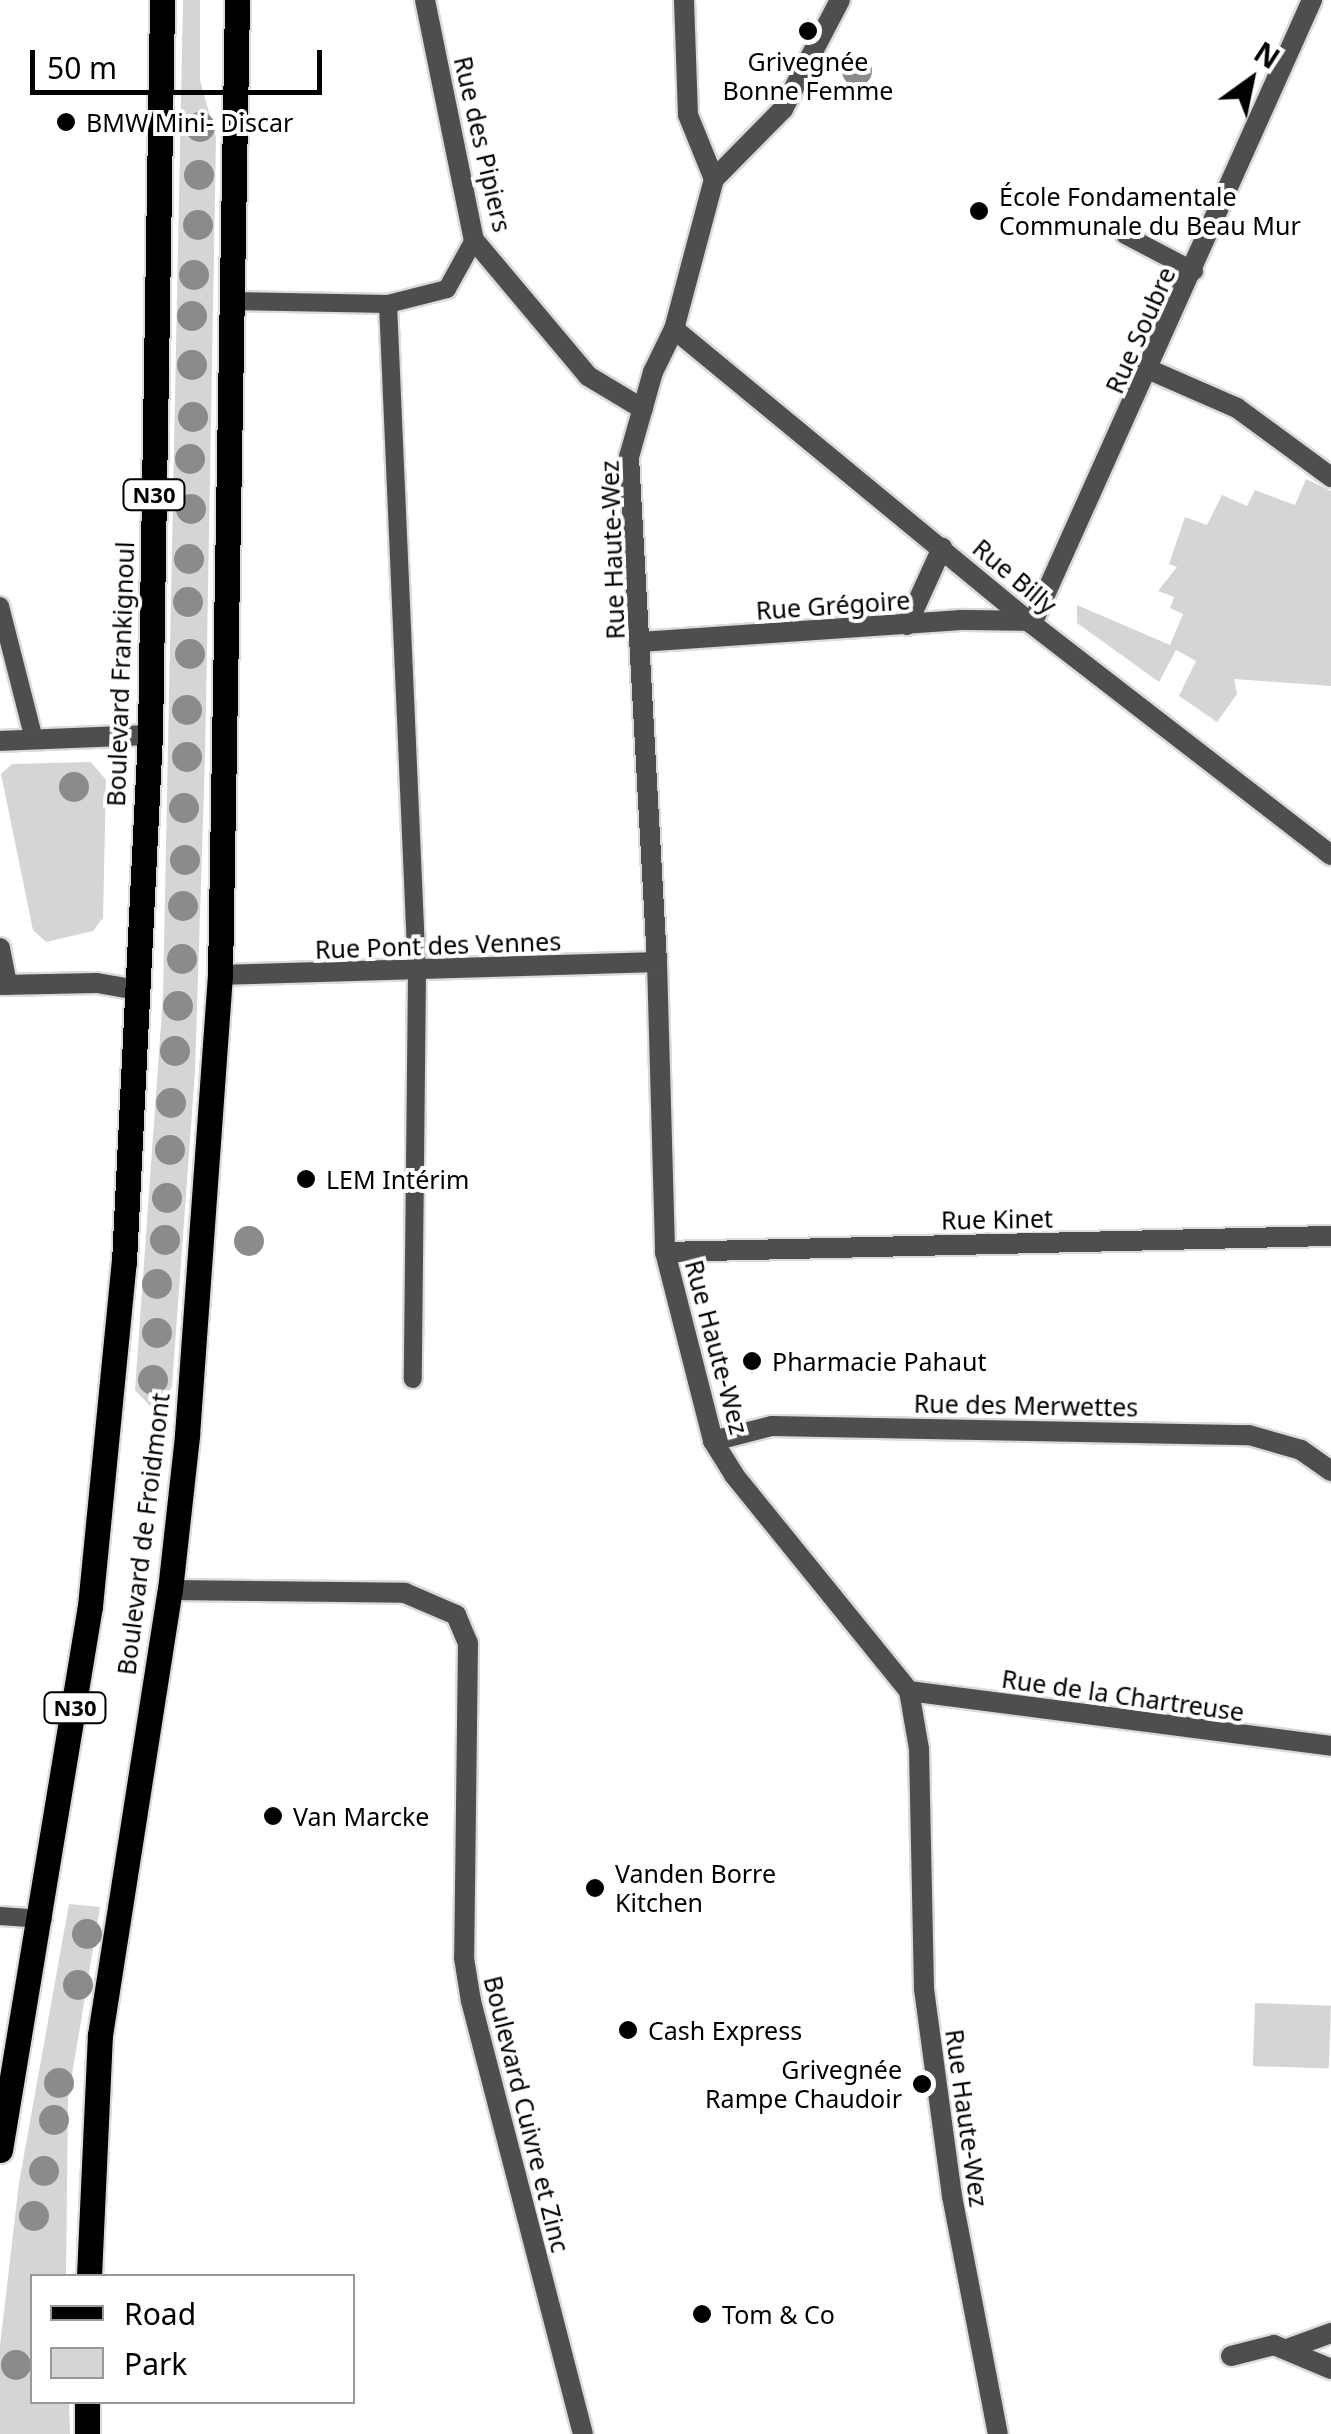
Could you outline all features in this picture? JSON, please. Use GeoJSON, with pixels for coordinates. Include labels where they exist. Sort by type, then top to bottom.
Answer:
{"type":"FeatureCollection","features":[{"type":"Feature","properties":{"kind":"main road","name":"Boulevard Frankignoul"},"geometry":{"type":"LineString","coordinates":[[138,990],[150,735],[162,0]]}},
{"type":"Feature","properties":{"kind":"main road"},"geometry":{"type":"LineString","coordinates":[[220,975],[237,0]]}},
{"type":"Feature","properties":{"kind":"main road","name":"Boulevard de Froidmont"},"geometry":{"type":"LineString","coordinates":[[88,2274],[100,2035],[170,1590],[187,1435],[220,975]]}},
{"type":"Feature","properties":{"kind":"main road","name":"Boulevard de Froidmont"},"geometry":{"type":"LineString","coordinates":[[0,2150],[43,1919],[91,1599],[124,1262],[138,990]]}},
{"type":"Feature","properties":{"kind":"main road"},"geometry":{"type":"LineString","coordinates":[[87,2434],[88,2404]]}},
{"type":"Feature","properties":{"kind":"street","name":"Rue des Pipiers"},"geometry":{"type":"LineString","coordinates":[[425,0],[474,240],[588,376],[643,409]]}},
{"type":"Feature","properties":{"kind":"street"},"geometry":{"type":"LineString","coordinates":[[684,0],[688,115],[714,180],[783,109],[840,0]]}},
{"type":"Feature","properties":{"kind":"street","name":"Rue Soubre"},"geometry":{"type":"LineString","coordinates":[[1031,623],[1150,370],[1312,0]]}},
{"type":"Feature","properties":{"kind":"street","name":"Rue Haute-Wez"},"geometry":{"type":"LineString","coordinates":[[714,180],[674,329],[629,458],[657,962],[665,1252],[713,1441],[909,1691],[919,1748],[924,1989],[952,2196],[998,2434]]}},
{"type":"Feature","properties":{"kind":"street","name":"Rue Billy"},"geometry":{"type":"LineString","coordinates":[[674,329],[1031,623],[1331,855]]}},
{"type":"Feature","properties":{"kind":"street"},"geometry":{"type":"LineString","coordinates":[[1150,370],[1237,408],[1331,477]]}},
{"type":"Feature","properties":{"kind":"street"},"geometry":{"type":"LineString","coordinates":[[907,626],[942,548]]}},
{"type":"Feature","properties":{"kind":"street","name":"Rue Grégoire"},"geometry":{"type":"LineString","coordinates":[[640,642],[907,626],[1031,623]]}},
{"type":"Feature","properties":{"kind":"street"},"geometry":{"type":"LineString","coordinates":[[0,741],[150,735]]}},
{"type":"Feature","properties":{"kind":"street"},"geometry":{"type":"LineString","coordinates":[[0,948],[3,985],[97,983],[138,990]]}},
{"type":"Feature","properties":{"kind":"street","name":"Rue Pont des Vennes"},"geometry":{"type":"LineString","coordinates":[[220,975],[657,962]]}},
{"type":"Feature","properties":{"kind":"street","name":"Rue Kinet"},"geometry":{"type":"LineString","coordinates":[[665,1252],[1331,1236]]}},
{"type":"Feature","properties":{"kind":"street","name":"Rue des Merwettes"},"geometry":{"type":"LineString","coordinates":[[713,1441],[772,1426],[1248,1434],[1301,1450],[1331,1471]]}},
{"type":"Feature","properties":{"kind":"street","name":"Boulevard Cuivre et Zinc"},"geometry":{"type":"LineString","coordinates":[[170,1590],[405,1592],[456,1614],[468,1643],[464,1958],[470,2000],[582,2434]]}},
{"type":"Feature","properties":{"kind":"street","name":"Rue de la Chartreuse"},"geometry":{"type":"LineString","coordinates":[[909,1691],[1331,1746]]}},
{"type":"Feature","properties":{"kind":"street"},"geometry":{"type":"LineString","coordinates":[[1231,2356],[1290,2348],[1331,2332]]}},
{"type":"Feature","properties":{"kind":"street"},"geometry":{"type":"LineString","coordinates":[[1290,2348],[1331,2369]]}},
{"type":"Feature","properties":{"kind":"lane"},"geometry":{"type":"LineString","coordinates":[[1125,236],[1194,271]]}},
{"type":"Feature","properties":{"kind":"lane"},"geometry":{"type":"LineString","coordinates":[[233,301],[388,304],[448,290],[474,240]]}},
{"type":"Feature","properties":{"kind":"lane"},"geometry":{"type":"LineString","coordinates":[[388,304],[417,972],[413,1379]]}},
{"type":"Feature","properties":{"kind":"lane"},"geometry":{"type":"LineString","coordinates":[[0,606],[34,740]]}},
{"type":"Feature","properties":{"kind":"lane"},"geometry":{"type":"LineString","coordinates":[[0,1916],[43,1919]]}},
{"type":"Feature","properties":{"kind":"green space"},"geometry":{"type":"Polygon","coordinates":[[[183,0],[200,0],[200,80],[216,138],[205,757],[195,1071],[172,1386],[164,1403],[151,1407],[135,1390],[163,996],[183,0]]]}},
{"type":"Feature","properties":{"kind":"green space"},"geometry":{"type":"Polygon","coordinates":[[[1306,479],[1331,491],[1331,686],[1234,679],[1237,694],[1217,722],[1179,696],[1196,661],[1176,650],[1159,682],[1077,623],[1077,605],[1170,645],[1183,614],[1170,608],[1174,597],[1158,591],[1177,567],[1169,564],[1185,517],[1207,525],[1222,495],[1247,506],[1255,490],[1295,505],[1306,479]]]}},
{"type":"Feature","properties":{"kind":"green space"},"geometry":{"type":"Polygon","coordinates":[[[91,762],[106,780],[103,918],[93,931],[46,942],[33,930],[1,774],[12,764],[91,762]]]}},
{"type":"Feature","properties":{"kind":"green space"},"geometry":{"type":"Polygon","coordinates":[[[69,1904],[100,1907],[68,2099],[66,2274],[30,2274],[30,2404],[69,2404],[70,2434],[0,2434],[0,2346],[19,2183],[69,1904]]]}},
{"type":"Feature","properties":{"kind":"green space"},"geometry":{"type":"Polygon","coordinates":[[[1255,2003],[1331,2006],[1329,2069],[1253,2066],[1255,2003]]]}},
{"type":"Feature","properties":{"kind":"place","name":"Grivegnée Bonne Femme"},"geometry":{"type":"Point","coordinates":[808,31]}},
{"type":"Feature","properties":{"kind":"place","name":"BMW Mini- Discar"},"geometry":{"type":"Point","coordinates":[66,122]}},
{"type":"Feature","properties":{"kind":"place","name":"École Fondamentale Communale du Beau Mur"},"geometry":{"type":"Point","coordinates":[979,211]}},
{"type":"Feature","properties":{"kind":"place","name":"LEM Intérim"},"geometry":{"type":"Point","coordinates":[306,1179]}},
{"type":"Feature","properties":{"kind":"place","name":"Pharmacie Pahaut"},"geometry":{"type":"Point","coordinates":[752,1361]}},
{"type":"Feature","properties":{"kind":"place","name":"Van Marcke"},"geometry":{"type":"Point","coordinates":[273,1816]}},
{"type":"Feature","properties":{"kind":"place","name":"Vanden Borre Kitchen"},"geometry":{"type":"Point","coordinates":[595,1888]}},
{"type":"Feature","properties":{"kind":"place","name":"Cash Express"},"geometry":{"type":"Point","coordinates":[628,2030]}},
{"type":"Feature","properties":{"kind":"place","name":"Grivegnée Rampe Chaudoir"},"geometry":{"type":"Point","coordinates":[922,2084]}},
{"type":"Feature","properties":{"kind":"place","name":"Tom & Co"},"geometry":{"type":"Point","coordinates":[702,2314]}}]}
